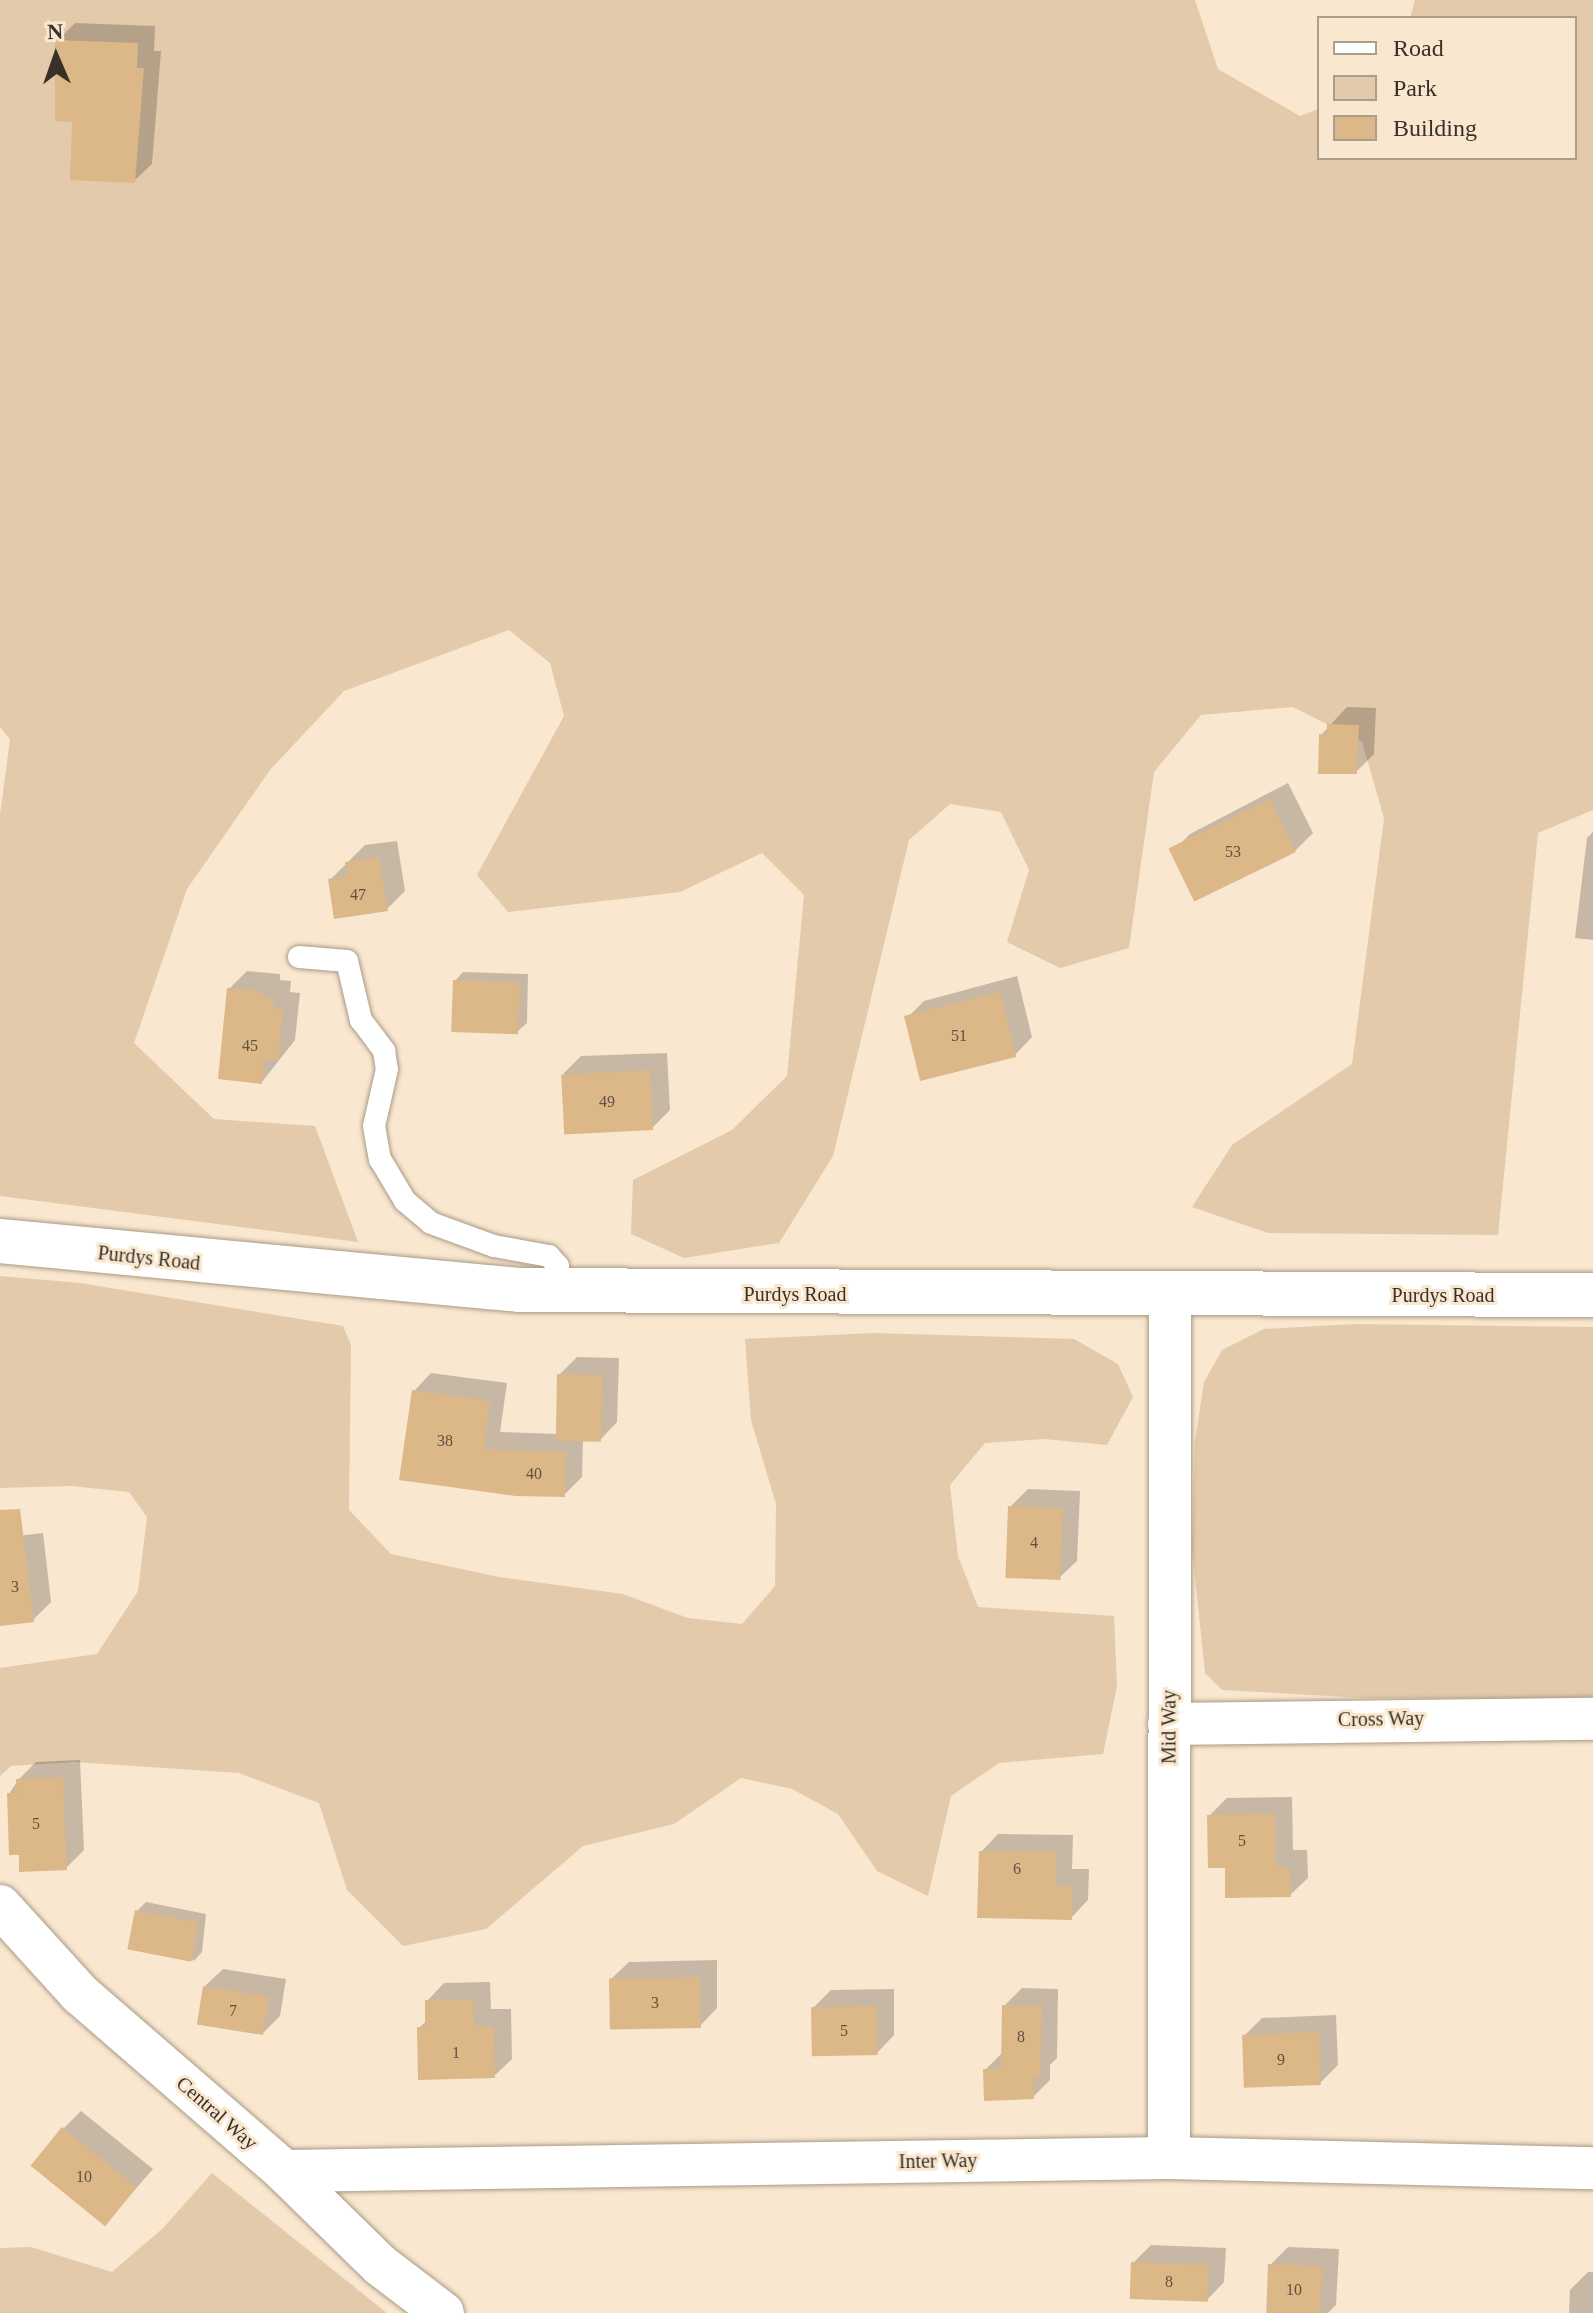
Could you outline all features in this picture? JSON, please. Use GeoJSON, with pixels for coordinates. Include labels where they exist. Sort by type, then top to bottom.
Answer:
{"type":"FeatureCollection","features":[{"type":"Feature","properties":{"kind":"main road","name":"Purdys Road"},"geometry":{"type":"LineString","coordinates":[[0,1241],[384,1281],[558,1291],[1170,1296],[1593,1295]]}},
{"type":"Feature","properties":{"kind":"street","name":"Mid Way"},"geometry":{"type":"LineString","coordinates":[[1169,2158],[1170,1296]]}},
{"type":"Feature","properties":{"kind":"street","name":"Cross Way"},"geometry":{"type":"LineString","coordinates":[[1169,1724],[1593,1719]]}},
{"type":"Feature","properties":{"kind":"street","name":"Central Way"},"geometry":{"type":"LineString","coordinates":[[0,1906],[80,1994],[284,2171],[380,2265],[443,2313]]}},
{"type":"Feature","properties":{"kind":"street","name":"Inter Way"},"geometry":{"type":"LineString","coordinates":[[284,2171],[1169,2158],[1593,2168]]}},
{"type":"Feature","properties":{"kind":"lane"},"geometry":{"type":"LineString","coordinates":[[299,957],[347,961],[361,1020],[384,1051],[387,1069],[374,1126],[380,1159],[405,1201],[431,1223],[494,1246],[549,1256],[558,1266],[558,1291]]}},
{"type":"Feature","properties":{"kind":"green space"},"geometry":{"type":"Polygon","coordinates":[[[0,0],[1195,0],[1218,69],[1300,116],[1317,110],[1317,160],[1577,160],[1577,16],[1411,16],[1415,0],[1593,0],[1593,810],[1538,833],[1498,1235],[1268,1233],[1192,1207],[1232,1145],[1352,1064],[1384,818],[1362,742],[1293,707],[1201,715],[1154,772],[1129,948],[1060,968],[1007,942],[1029,870],[1001,812],[950,804],[909,840],[833,1156],[779,1243],[684,1258],[631,1234],[633,1180],[732,1130],[787,1076],[804,895],[762,853],[680,892],[508,912],[477,875],[564,716],[550,663],[509,630],[344,691],[270,770],[187,889],[134,1043],[214,1119],[315,1126],[358,1242],[0,1196],[0,815],[10,739],[0,727],[0,0]]]}},
{"type":"Feature","properties":{"kind":"green space"},"geometry":{"type":"Polygon","coordinates":[[[0,1276],[80,1283],[343,1326],[351,1345],[349,1510],[391,1554],[499,1577],[623,1594],[688,1618],[742,1624],[775,1586],[776,1504],[751,1420],[745,1339],[873,1333],[1074,1339],[1118,1364],[1133,1397],[1107,1445],[1044,1439],[985,1443],[950,1485],[958,1556],[978,1607],[1114,1616],[1117,1686],[1103,1754],[999,1763],[951,1796],[928,1896],[877,1871],[838,1814],[792,1789],[741,1778],[674,1824],[583,1846],[486,1929],[403,1946],[347,1890],[319,1803],[239,1773],[75,1762],[11,1766],[0,1776],[0,1668],[97,1654],[138,1591],[147,1517],[129,1492],[71,1486],[0,1488],[0,1276]]]}},
{"type":"Feature","properties":{"kind":"green space"},"geometry":{"type":"Polygon","coordinates":[[[1354,1324],[1593,1327],[1593,1699],[1367,1698],[1222,1690],[1205,1673],[1192,1548],[1195,1441],[1204,1382],[1222,1350],[1264,1329],[1354,1324]]]}},
{"type":"Feature","properties":{"kind":"green space"},"geometry":{"type":"Polygon","coordinates":[[[212,2173],[387,2313],[0,2313],[0,2248],[31,2247],[112,2272],[163,2228],[212,2173]]]}},
{"type":"Feature","properties":{"kind":"building"},"geometry":{"type":"Polygon","coordinates":[[[55,40],[138,43],[137,68],[144,68],[135,183],[70,180],[72,122],[55,121],[55,40]]]}},
{"type":"Feature","properties":{"kind":"building"},"geometry":{"type":"Polygon","coordinates":[[[1327,724],[1359,725],[1357,774],[1318,774],[1319,734],[1327,734],[1327,724]]]}},
{"type":"Feature","properties":{"kind":"building"},"geometry":{"type":"Polygon","coordinates":[[[1270,799],[1296,852],[1194,902],[1168,849],[1270,799]]]}},
{"type":"Feature","properties":{"kind":"building"},"geometry":{"type":"Polygon","coordinates":[[[379,857],[388,911],[334,919],[328,879],[347,876],[345,862],[379,857]]]}},
{"type":"Feature","properties":{"kind":"building"},"geometry":{"type":"Polygon","coordinates":[[[453,980],[520,982],[518,1034],[451,1032],[453,980]]]}},
{"type":"Feature","properties":{"kind":"building"},"geometry":{"type":"Polygon","coordinates":[[[227,988],[264,991],[263,997],[274,999],[273,1009],[283,1010],[278,1060],[264,1059],[262,1084],[218,1079],[227,988]]]}},
{"type":"Feature","properties":{"kind":"building"},"geometry":{"type":"Polygon","coordinates":[[[1000,992],[1016,1057],[920,1081],[904,1016],[1000,992]]]}},
{"type":"Feature","properties":{"kind":"building"},"geometry":{"type":"Polygon","coordinates":[[[650,1070],[653,1130],[564,1135],[561,1075],[650,1070]]]}},
{"type":"Feature","properties":{"kind":"building"},"geometry":{"type":"Polygon","coordinates":[[[557,1374],[602,1375],[601,1442],[556,1441],[557,1374]]]}},
{"type":"Feature","properties":{"kind":"building"},"geometry":{"type":"Polygon","coordinates":[[[412,1390],[490,1401],[484,1449],[566,1452],[565,1497],[516,1496],[399,1480],[412,1390]]]}},
{"type":"Feature","properties":{"kind":"building"},"geometry":{"type":"Polygon","coordinates":[[[1008,1506],[1063,1508],[1060,1580],[1005,1578],[1008,1506]]]}},
{"type":"Feature","properties":{"kind":"building"},"geometry":{"type":"Polygon","coordinates":[[[20,1509],[34,1622],[0,1626],[0,1510],[20,1509]]]}},
{"type":"Feature","properties":{"kind":"building"},"geometry":{"type":"Polygon","coordinates":[[[63,1777],[67,1870],[19,1872],[19,1855],[9,1855],[7,1793],[17,1793],[16,1779],[63,1777]]]}},
{"type":"Feature","properties":{"kind":"building"},"geometry":{"type":"Polygon","coordinates":[[[1275,1814],[1276,1867],[1290,1867],[1291,1897],[1225,1898],[1225,1868],[1208,1868],[1207,1815],[1275,1814]]]}},
{"type":"Feature","properties":{"kind":"building"},"geometry":{"type":"Polygon","coordinates":[[[979,1851],[1056,1852],[1056,1886],[1072,1886],[1072,1920],[977,1918],[979,1851]]]}},
{"type":"Feature","properties":{"kind":"building"},"geometry":{"type":"Polygon","coordinates":[[[135,1910],[199,1922],[191,1962],[127,1949],[135,1910]]]}},
{"type":"Feature","properties":{"kind":"building"},"geometry":{"type":"Polygon","coordinates":[[[700,1977],[701,2028],[610,2030],[609,1979],[700,1977]]]}},
{"type":"Feature","properties":{"kind":"building"},"geometry":{"type":"Polygon","coordinates":[[[203,1986],[269,1996],[263,2035],[197,2025],[203,1986]]]}},
{"type":"Feature","properties":{"kind":"building"},"geometry":{"type":"Polygon","coordinates":[[[473,1999],[474,2026],[494,2026],[495,2078],[418,2080],[417,2027],[425,2027],[425,2000],[473,1999]]]}},
{"type":"Feature","properties":{"kind":"building"},"geometry":{"type":"Polygon","coordinates":[[[1002,2005],[1042,2006],[1040,2078],[1033,2077],[1034,2099],[984,2101],[983,2069],[1001,2069],[1002,2005]]]}},
{"type":"Feature","properties":{"kind":"building"},"geometry":{"type":"Polygon","coordinates":[[[877,2006],[878,2055],[812,2056],[811,2007],[877,2006]]]}},
{"type":"Feature","properties":{"kind":"building"},"geometry":{"type":"Polygon","coordinates":[[[1319,2032],[1321,2085],[1244,2088],[1242,2035],[1319,2032]]]}},
{"type":"Feature","properties":{"kind":"building"},"geometry":{"type":"Polygon","coordinates":[[[62,2127],[137,2187],[105,2226],[31,2166],[62,2127]]]}},
{"type":"Feature","properties":{"kind":"building"},"geometry":{"type":"Polygon","coordinates":[[[1131,2262],[1209,2265],[1208,2302],[1130,2299],[1131,2262]]]}},
{"type":"Feature","properties":{"kind":"building"},"geometry":{"type":"Polygon","coordinates":[[[1268,2264],[1322,2266],[1320,2313],[1266,2313],[1268,2264]]]}}]}
